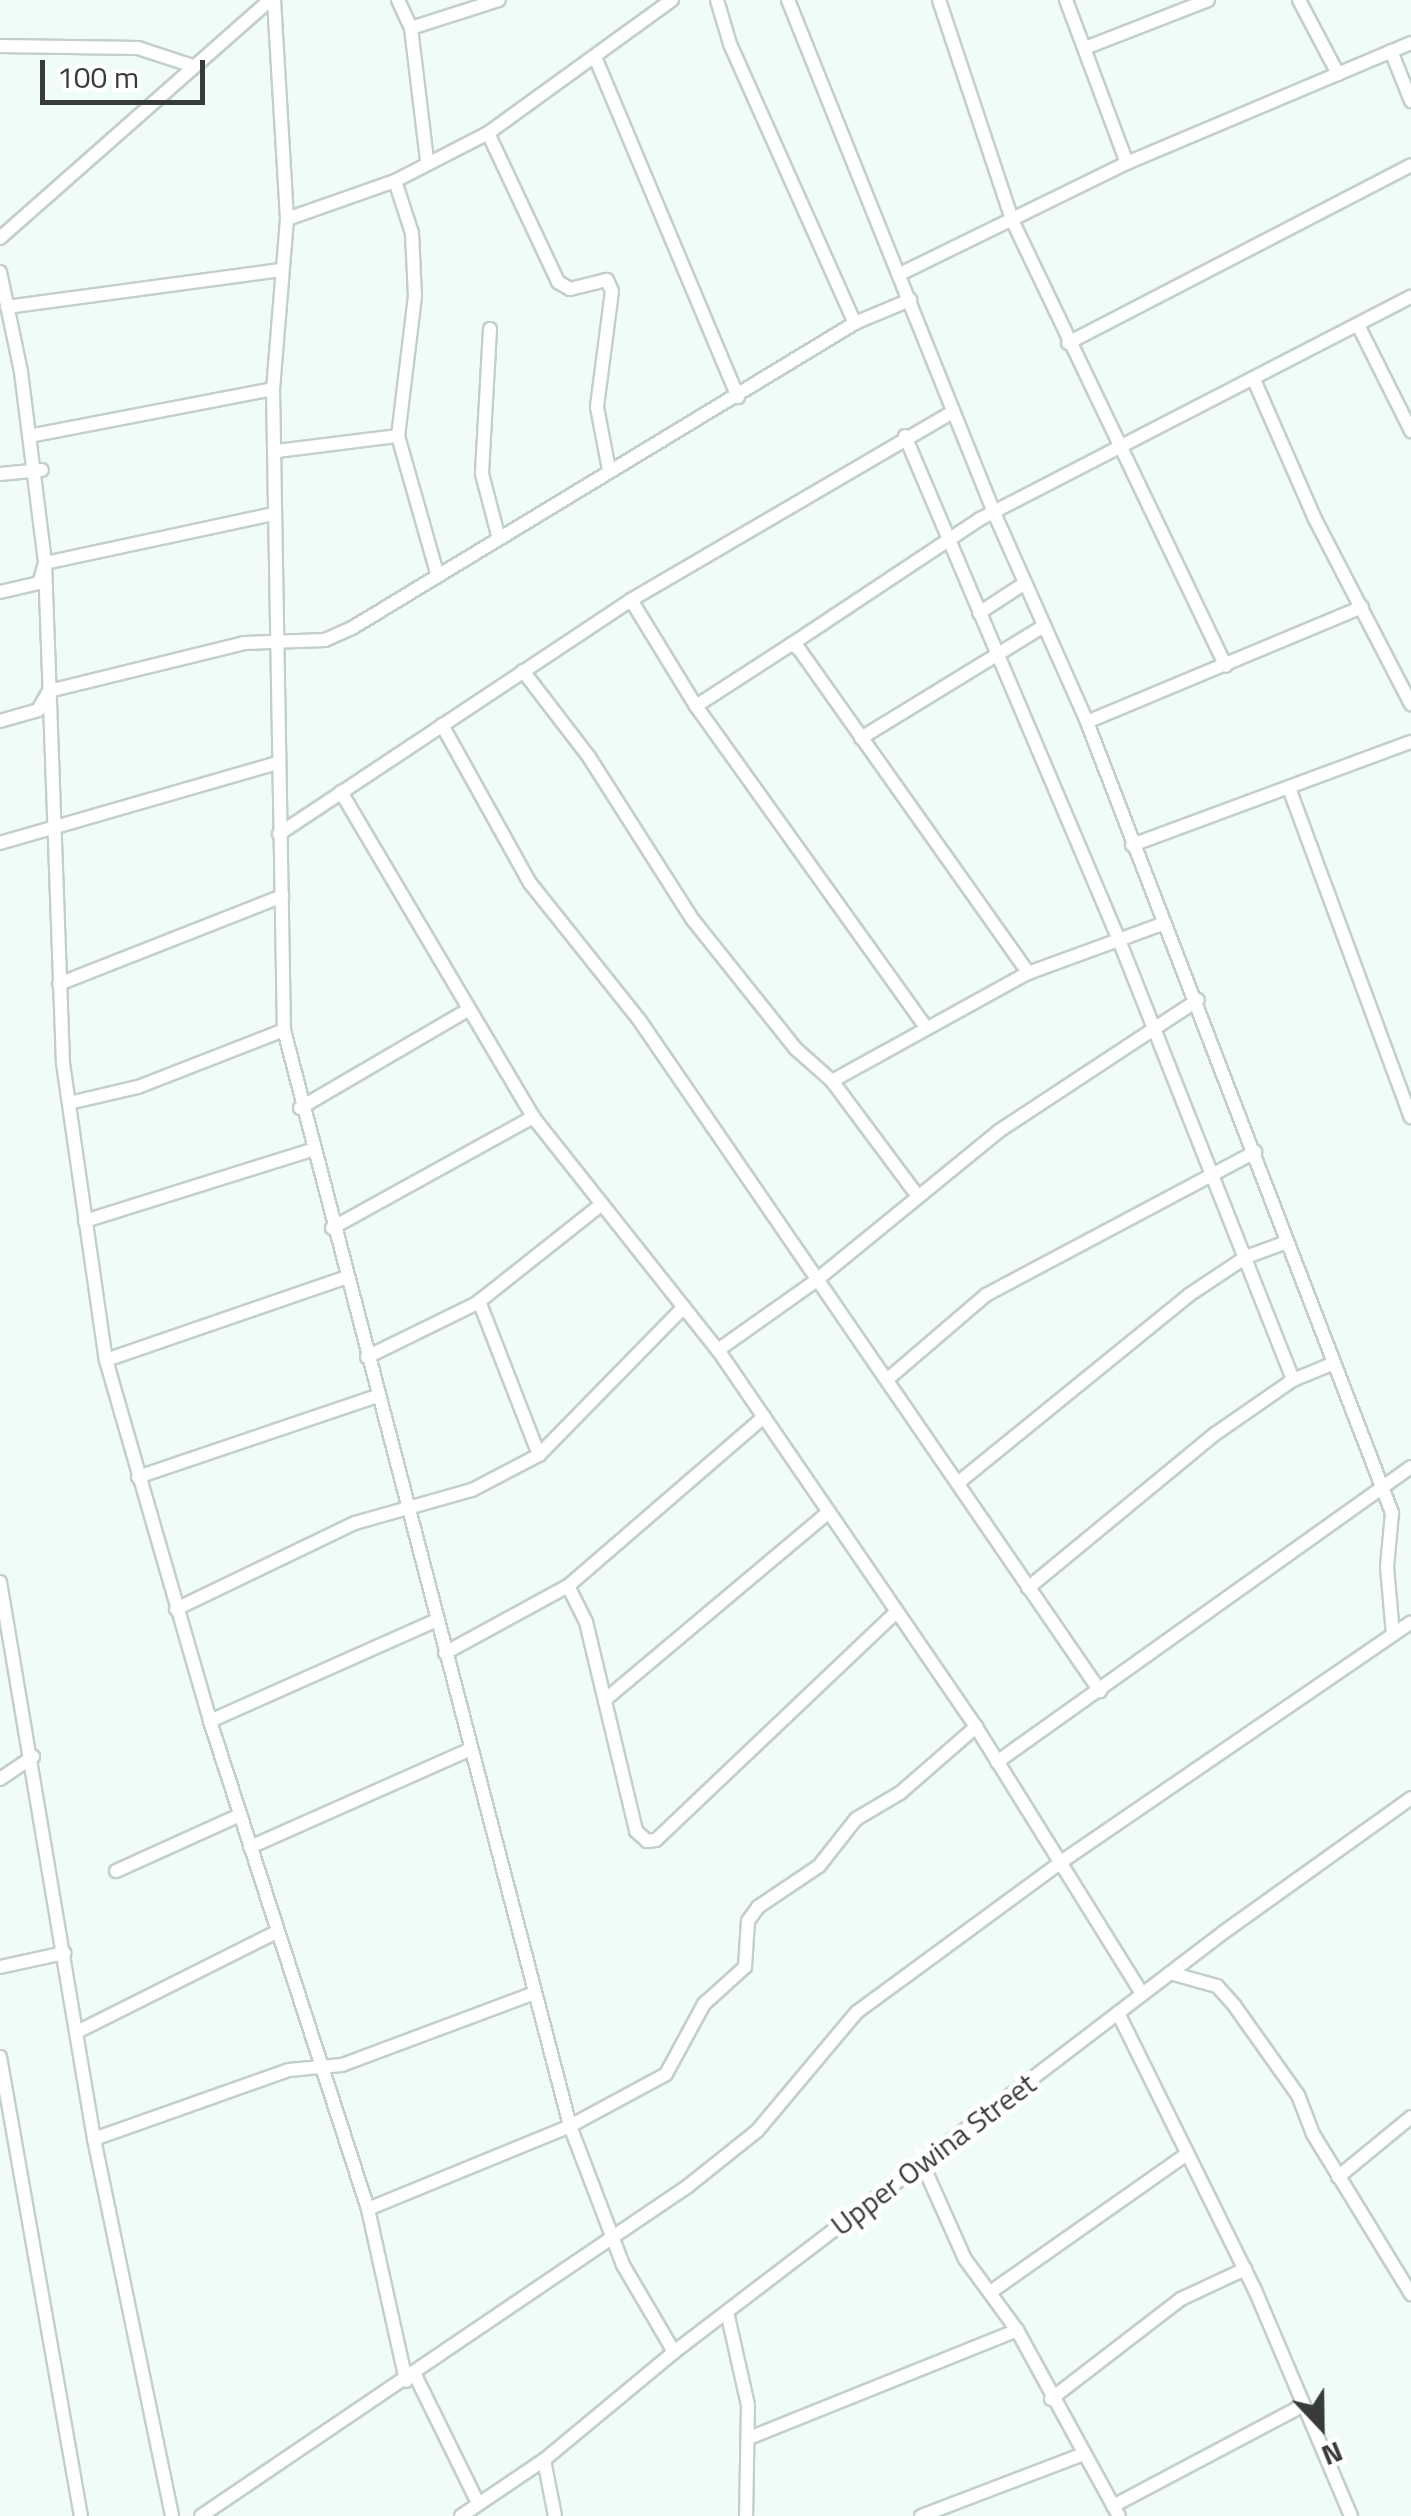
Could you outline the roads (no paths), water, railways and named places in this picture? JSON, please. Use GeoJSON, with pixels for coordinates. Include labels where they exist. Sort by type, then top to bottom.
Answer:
{"type":"FeatureCollection","features":[{"type":"Feature","properties":{"kind":"street"},"geometry":{"type":"LineString","coordinates":[[0,238],[98,156],[190,65],[272,0]]}},
{"type":"Feature","properties":{"kind":"street"},"geometry":{"type":"LineString","coordinates":[[272,0],[287,219],[274,389],[277,451],[273,514],[284,1030],[344,1278],[570,2126],[613,2240],[674,2352]]}},
{"type":"Feature","properties":{"kind":"street"},"geometry":{"type":"LineString","coordinates":[[398,0],[411,28],[427,161]]}},
{"type":"Feature","properties":{"kind":"street"},"geometry":{"type":"LineString","coordinates":[[411,28],[498,0]]}},
{"type":"Feature","properties":{"kind":"street"},"geometry":{"type":"LineString","coordinates":[[287,219],[395,180],[488,133],[672,0]]}},
{"type":"Feature","properties":{"kind":"street"},"geometry":{"type":"LineString","coordinates":[[717,0],[730,44],[855,323]]}},
{"type":"Feature","properties":{"kind":"street"},"geometry":{"type":"LineString","coordinates":[[788,0],[995,515],[1088,722],[1132,846],[1162,924],[1198,1000],[1332,1364],[1392,1513],[1387,1567],[1394,1634]]}},
{"type":"Feature","properties":{"kind":"street"},"geometry":{"type":"LineString","coordinates":[[939,0],[1013,222],[1118,450],[1226,666]]}},
{"type":"Feature","properties":{"kind":"street"},"geometry":{"type":"LineString","coordinates":[[1066,0],[1128,163]]}},
{"type":"Feature","properties":{"kind":"street"},"geometry":{"type":"LineString","coordinates":[[1085,48],[1208,0]]}},
{"type":"Feature","properties":{"kind":"street"},"geometry":{"type":"LineString","coordinates":[[1299,0],[1338,74]]}},
{"type":"Feature","properties":{"kind":"street"},"geometry":{"type":"LineString","coordinates":[[900,274],[1128,163],[1411,43]]}},
{"type":"Feature","properties":{"kind":"street"},"geometry":{"type":"LineString","coordinates":[[0,46],[138,48],[190,65]]}},
{"type":"Feature","properties":{"kind":"street"},"geometry":{"type":"LineString","coordinates":[[1391,52],[1411,101]]}},
{"type":"Feature","properties":{"kind":"street"},"geometry":{"type":"LineString","coordinates":[[595,57],[738,397]]}},
{"type":"Feature","properties":{"kind":"street"},"geometry":{"type":"LineString","coordinates":[[488,133],[558,282],[570,289],[607,280],[612,291],[597,407],[609,470]]}},
{"type":"Feature","properties":{"kind":"street"},"geometry":{"type":"LineString","coordinates":[[1068,343],[1411,165]]}},
{"type":"Feature","properties":{"kind":"street"},"geometry":{"type":"LineString","coordinates":[[395,180],[412,233],[415,296],[398,436],[437,572]]}},
{"type":"Feature","properties":{"kind":"street"},"geometry":{"type":"LineString","coordinates":[[7,307],[281,270]]}},
{"type":"Feature","properties":{"kind":"street"},"geometry":{"type":"LineString","coordinates":[[0,272],[29,436],[45,563],[68,1103],[106,1360],[210,1722],[318,2066],[368,2209],[410,2378],[478,2503]]}},
{"type":"Feature","properties":{"kind":"street"},"geometry":{"type":"LineString","coordinates":[[696,706],[950,540],[1411,296]]}},
{"type":"Feature","properties":{"kind":"street"},"geometry":{"type":"LineString","coordinates":[[0,721],[38,710],[48,692],[244,643],[276,645],[325,640],[352,628],[437,572],[738,397],[855,323],[910,300]]}},
{"type":"Feature","properties":{"kind":"street"},"geometry":{"type":"LineString","coordinates":[[1358,325],[1411,431]]}},
{"type":"Feature","properties":{"kind":"street"},"geometry":{"type":"LineString","coordinates":[[490,329],[482,474],[498,536]]}},
{"type":"Feature","properties":{"kind":"street"},"geometry":{"type":"LineString","coordinates":[[1254,380],[1411,704]]}},
{"type":"Feature","properties":{"kind":"street"},"geometry":{"type":"LineString","coordinates":[[29,436],[274,389]]}},
{"type":"Feature","properties":{"kind":"street"},"geometry":{"type":"LineString","coordinates":[[280,834],[630,600],[904,436],[953,412]]}},
{"type":"Feature","properties":{"kind":"street"},"geometry":{"type":"LineString","coordinates":[[277,451],[398,436]]}},
{"type":"Feature","properties":{"kind":"street"},"geometry":{"type":"LineString","coordinates":[[904,436],[1119,940],[1293,1380]]}},
{"type":"Feature","properties":{"kind":"street"},"geometry":{"type":"LineString","coordinates":[[0,474],[42,470]]}},
{"type":"Feature","properties":{"kind":"street"},"geometry":{"type":"LineString","coordinates":[[45,563],[273,514]]}},
{"type":"Feature","properties":{"kind":"street"},"geometry":{"type":"LineString","coordinates":[[0,592],[39,583],[45,563]]}},
{"type":"Feature","properties":{"kind":"street"},"geometry":{"type":"LineString","coordinates":[[979,613],[1025,583]]}},
{"type":"Feature","properties":{"kind":"street"},"geometry":{"type":"LineString","coordinates":[[630,600],[696,706],[925,1026]]}},
{"type":"Feature","properties":{"kind":"street"},"geometry":{"type":"LineString","coordinates":[[1088,722],[1362,607]]}},
{"type":"Feature","properties":{"kind":"street"},"geometry":{"type":"LineString","coordinates":[[861,738],[1044,626]]}},
{"type":"Feature","properties":{"kind":"street"},"geometry":{"type":"LineString","coordinates":[[792,644],[1028,973]]}},
{"type":"Feature","properties":{"kind":"street"},"geometry":{"type":"LineString","coordinates":[[523,672],[589,757],[692,920],[796,1050],[832,1081],[917,1195]]}},
{"type":"Feature","properties":{"kind":"street"},"geometry":{"type":"LineString","coordinates":[[442,725],[530,883],[640,1021],[814,1282],[889,1378],[1100,1691]]}},
{"type":"Feature","properties":{"kind":"street"},"geometry":{"type":"LineString","coordinates":[[1132,846],[1410,745]]}},
{"type":"Feature","properties":{"kind":"street"},"geometry":{"type":"LineString","coordinates":[[0,843],[278,763]]}},
{"type":"Feature","properties":{"kind":"street"},"geometry":{"type":"LineString","coordinates":[[1289,788],[1411,1117]]}},
{"type":"Feature","properties":{"kind":"street"},"geometry":{"type":"LineString","coordinates":[[341,792],[533,1117],[718,1350],[976,1727],[1142,1994]]}},
{"type":"Feature","properties":{"kind":"street"},"geometry":{"type":"LineString","coordinates":[[60,984],[282,896]]}},
{"type":"Feature","properties":{"kind":"street"},"geometry":{"type":"LineString","coordinates":[[832,1081],[925,1026],[1028,973],[1162,924]]}},
{"type":"Feature","properties":{"kind":"street"},"geometry":{"type":"LineString","coordinates":[[718,1350],[814,1282],[917,1195],[1198,1000]]}},
{"type":"Feature","properties":{"kind":"street"},"geometry":{"type":"LineString","coordinates":[[300,1108],[468,1010]]}},
{"type":"Feature","properties":{"kind":"street"},"geometry":{"type":"LineString","coordinates":[[68,1103],[138,1087],[284,1030]]}},
{"type":"Feature","properties":{"kind":"street"},"geometry":{"type":"LineString","coordinates":[[332,1228],[533,1117]]}},
{"type":"Feature","properties":{"kind":"street"},"geometry":{"type":"LineString","coordinates":[[85,1222],[312,1150]]}},
{"type":"Feature","properties":{"kind":"street"},"geometry":{"type":"LineString","coordinates":[[889,1378],[986,1296],[1212,1170],[1255,1152]]}},
{"type":"Feature","properties":{"kind":"street"},"geometry":{"type":"LineString","coordinates":[[367,1357],[479,1302],[602,1204]]}},
{"type":"Feature","properties":{"kind":"street"},"geometry":{"type":"LineString","coordinates":[[959,1482],[1189,1295],[1246,1258],[1287,1242]]}},
{"type":"Feature","properties":{"kind":"street"},"geometry":{"type":"LineString","coordinates":[[106,1360],[344,1278]]}},
{"type":"Feature","properties":{"kind":"street"},"geometry":{"type":"LineString","coordinates":[[479,1302],[539,1455]]}},
{"type":"Feature","properties":{"kind":"street"},"geometry":{"type":"LineString","coordinates":[[176,1608],[355,1524],[408,1512],[539,1455],[684,1307]]}},
{"type":"Feature","properties":{"kind":"street"},"geometry":{"type":"LineString","coordinates":[[1028,1588],[1215,1434],[1293,1380],[1332,1364]]}},
{"type":"Feature","properties":{"kind":"street"},"geometry":{"type":"LineString","coordinates":[[138,1477],[377,1396]]}},
{"type":"Feature","properties":{"kind":"street"},"geometry":{"type":"LineString","coordinates":[[445,1654],[568,1586],[764,1417]]}},
{"type":"Feature","properties":{"kind":"street"},"geometry":{"type":"LineString","coordinates":[[997,1762],[1100,1691],[1380,1484],[1411,1467]]}},
{"type":"Feature","properties":{"kind":"street"},"geometry":{"type":"LineString","coordinates":[[606,1699],[830,1512]]}},
{"type":"Feature","properties":{"kind":"street"},"geometry":{"type":"LineString","coordinates":[[0,1582],[3,1620],[33,1757],[94,2138],[172,2516]]}},
{"type":"Feature","properties":{"kind":"street"},"geometry":{"type":"LineString","coordinates":[[568,1586],[606,1699],[636,1831],[656,1840],[896,1612]]}},
{"type":"Feature","properties":{"kind":"street"},"geometry":{"type":"LineString","coordinates":[[210,1722],[437,1620]]}},
{"type":"Feature","properties":{"kind":"street"},"geometry":{"type":"LineString","coordinates":[[201,2516],[410,2378],[510,2301],[613,2240],[757,2131],[857,2012],[1061,1862],[1411,1622]]}},
{"type":"Feature","properties":{"kind":"street"},"geometry":{"type":"LineString","coordinates":[[368,2209],[570,2126],[666,2074],[704,2004],[745,1968],[748,1921],[758,1906],[819,1866],[856,1819],[900,1793],[976,1727]]}},
{"type":"Feature","properties":{"kind":"street"},"geometry":{"type":"LineString","coordinates":[[250,1847],[470,1749]]}},
{"type":"Feature","properties":{"kind":"street"},"geometry":{"type":"LineString","coordinates":[[0,1779],[33,1757]]}},
{"type":"Feature","properties":{"kind":"street","name":"Upper Owina Street"},"geometry":{"type":"LineString","coordinates":[[461,2516],[544,2460],[674,2352],[1142,1994],[1411,1798]]}},
{"type":"Feature","properties":{"kind":"street"},"geometry":{"type":"LineString","coordinates":[[116,1871],[240,1815]]}},
{"type":"Feature","properties":{"kind":"street"},"geometry":{"type":"LineString","coordinates":[[77,2032],[277,1932]]}},
{"type":"Feature","properties":{"kind":"street"},"geometry":{"type":"LineString","coordinates":[[0,1968],[64,1953]]}},
{"type":"Feature","properties":{"kind":"street"},"geometry":{"type":"LineString","coordinates":[[1170,1973],[1217,1986],[1234,2005],[1298,2095],[1338,2177],[1411,2294]]}},
{"type":"Feature","properties":{"kind":"street"},"geometry":{"type":"LineString","coordinates":[[94,2138],[289,2070],[342,2065],[535,1993]]}},
{"type":"Feature","properties":{"kind":"street"},"geometry":{"type":"LineString","coordinates":[[1118,2013],[1244,2269],[1351,2516]]}},
{"type":"Feature","properties":{"kind":"street"},"geometry":{"type":"LineString","coordinates":[[0,2057],[82,2516]]}},
{"type":"Feature","properties":{"kind":"street"},"geometry":{"type":"LineString","coordinates":[[1338,2177],[1411,2117]]}},
{"type":"Feature","properties":{"kind":"street"},"geometry":{"type":"LineString","coordinates":[[992,2291],[1187,2154]]}},
{"type":"Feature","properties":{"kind":"street"},"geometry":{"type":"LineString","coordinates":[[922,2162],[965,2259],[1018,2330],[1050,2400],[1116,2511],[1302,2406]]}},
{"type":"Feature","properties":{"kind":"street"},"geometry":{"type":"LineString","coordinates":[[1399,2275],[1411,2266]]}},
{"type":"Feature","properties":{"kind":"street"},"geometry":{"type":"LineString","coordinates":[[1050,2400],[1180,2299],[1244,2269]]}},
{"type":"Feature","properties":{"kind":"street"},"geometry":{"type":"LineString","coordinates":[[727,2312],[749,2438],[746,2516]]}},
{"type":"Feature","properties":{"kind":"street"},"geometry":{"type":"LineString","coordinates":[[749,2438],[1018,2330]]}},
{"type":"Feature","properties":{"kind":"street"},"geometry":{"type":"LineString","coordinates":[[920,2516],[1083,2454]]}},
{"type":"Feature","properties":{"kind":"street"},"geometry":{"type":"LineString","coordinates":[[544,2460],[554,2516]]}}]}
